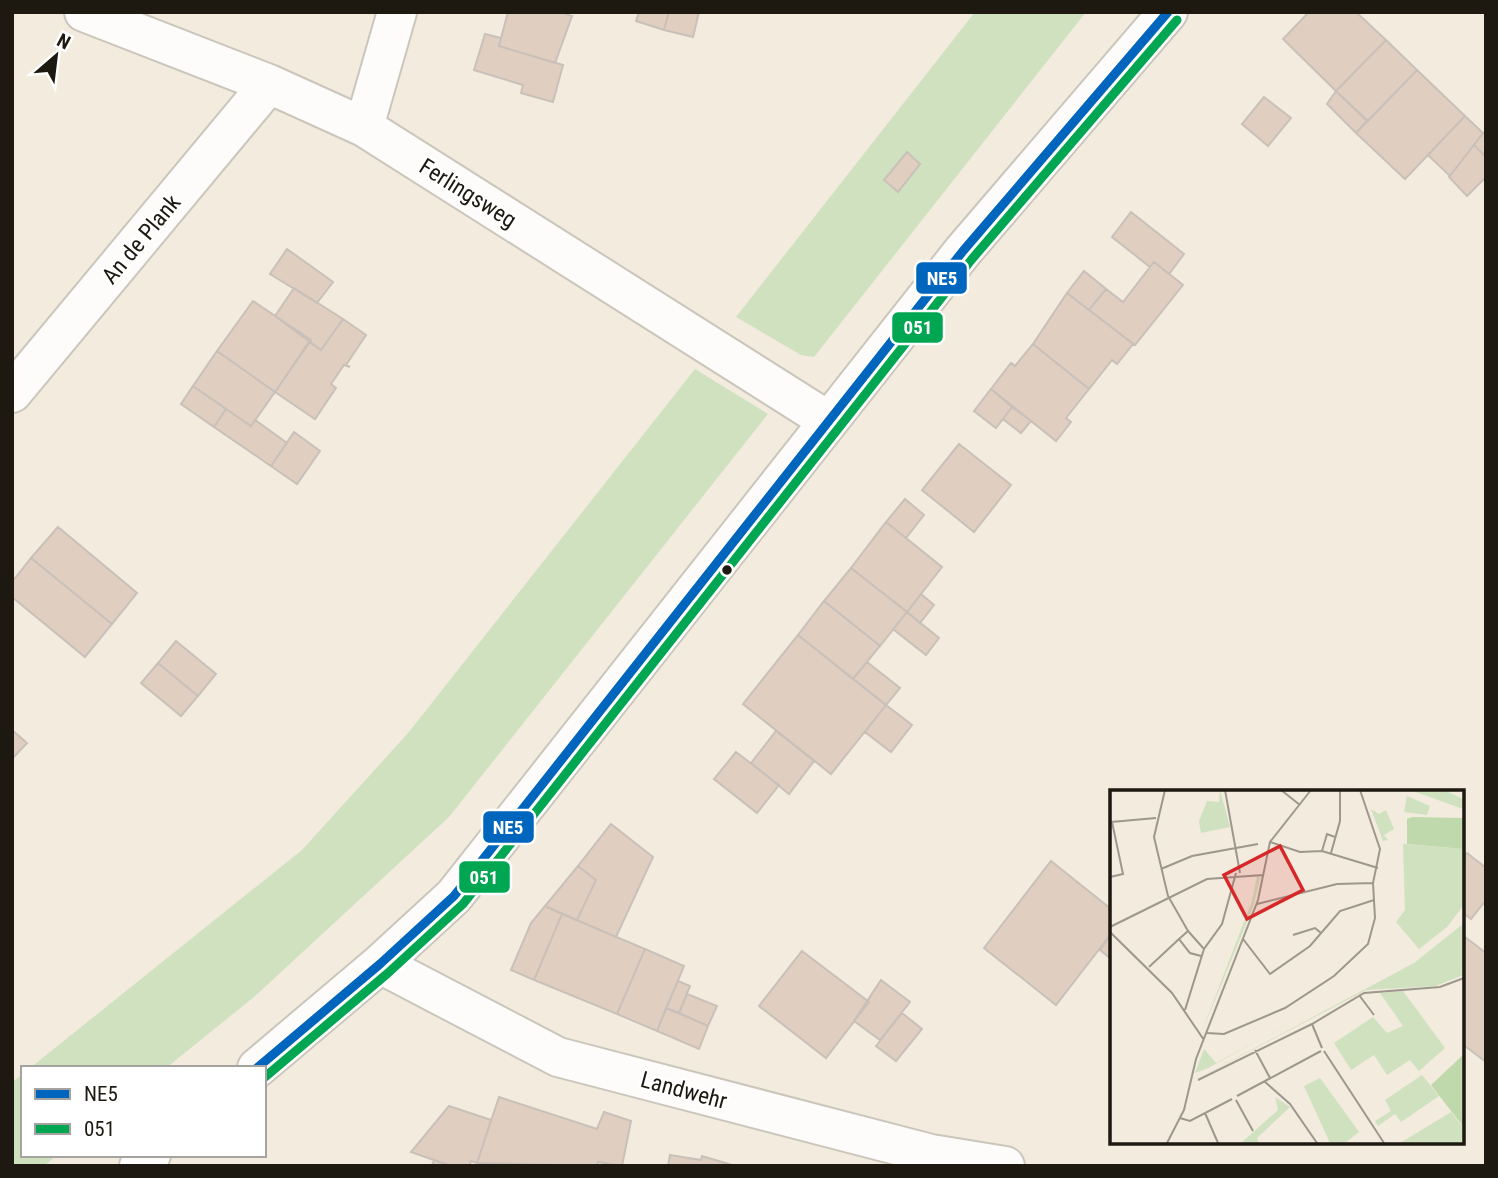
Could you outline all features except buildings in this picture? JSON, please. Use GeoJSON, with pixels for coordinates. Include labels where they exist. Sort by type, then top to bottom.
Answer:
{"type":"FeatureCollection","features":[{"type":"Feature","properties":{"kind":"street","name":"Ferlingsweg"},"geometry":{"type":"LineString","coordinates":[[84,12],[269,84],[364,127],[827,420]]}},
{"type":"Feature","properties":{"kind":"street"},"geometry":{"type":"LineString","coordinates":[[364,127],[397,12]]}},
{"type":"Feature","properties":{"kind":"street"},"geometry":{"type":"LineString","coordinates":[[259,1066],[380,964],[454,896],[963,251],[1168,12]]}},
{"type":"Feature","properties":{"kind":"street","name":"An de Plank"},"geometry":{"type":"LineString","coordinates":[[12,393],[269,84]]}},
{"type":"Feature","properties":{"kind":"street","name":"Landwehr"},"geometry":{"type":"LineString","coordinates":[[380,964],[558,1057],[931,1154],[1005,1166]]}},
{"type":"Feature","properties":{"kind":"green space"},"geometry":{"type":"Polygon","coordinates":[[[975,12],[1086,12],[814,357],[801,355],[736,317],[975,12]]]}},
{"type":"Feature","properties":{"kind":"green space"},"geometry":{"type":"Polygon","coordinates":[[[695,369],[768,414],[449,817],[254,997],[168,1066],[32,1066],[302,850],[409,732],[695,369]]]}},
{"type":"Feature","properties":{"kind":"green space"},"geometry":{"type":"Polygon","coordinates":[[[21,1075],[21,1157],[55,1157],[44,1166],[12,1166],[12,1082],[21,1075]]]}},
{"type":"Feature","properties":{"kind":"transit line","name":"NE5"},"geometry":{"type":"LineString","coordinates":[[259,1066],[380,964],[454,896],[963,251],[1168,12]]}},
{"type":"Feature","properties":{"kind":"transit line","name":"051"},"geometry":{"type":"LineString","coordinates":[[266,1076],[388,973],[463,904],[972,259],[1177,20]]}}]}
